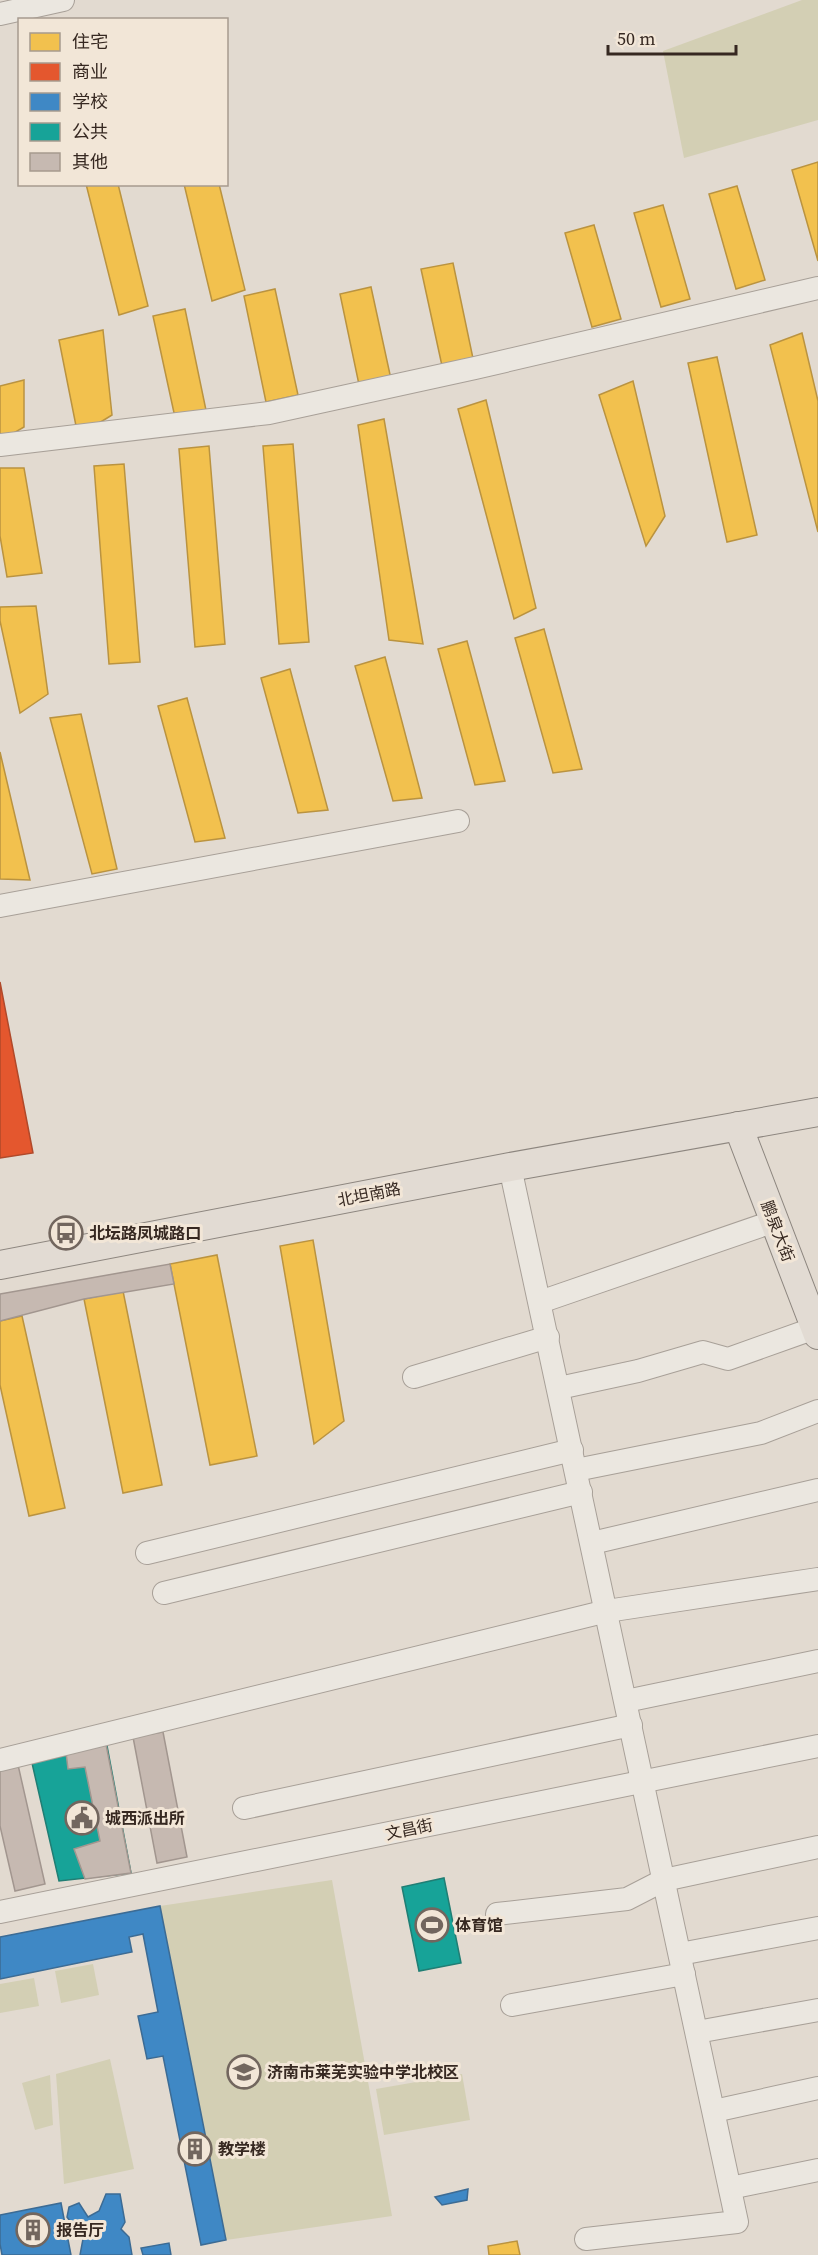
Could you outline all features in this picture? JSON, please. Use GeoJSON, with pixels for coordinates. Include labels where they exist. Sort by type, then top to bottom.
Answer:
{"type":"FeatureCollection","features":[{"type":"Feature","properties":{"kind":"main road","name":"北坦南路"},"geometry":{"type":"LineString","coordinates":[[0,1265],[510,1167],[818,1112]]}},
{"type":"Feature","properties":{"kind":"main road","name":"鹏泉大街"},"geometry":{"type":"LineString","coordinates":[[738,1126],[817,1332]]}},
{"type":"Feature","properties":{"kind":"street"},"geometry":{"type":"LineString","coordinates":[[0,14],[63,0]]}},
{"type":"Feature","properties":{"kind":"street"},"geometry":{"type":"LineString","coordinates":[[0,445],[268,413],[818,288]]}},
{"type":"Feature","properties":{"kind":"street"},"geometry":{"type":"LineString","coordinates":[[0,906],[458,821]]}},
{"type":"Feature","properties":{"kind":"street"},"geometry":{"type":"LineString","coordinates":[[510,1167],[737,2222],[586,2239]]}},
{"type":"Feature","properties":{"kind":"street"},"geometry":{"type":"LineString","coordinates":[[540,1302],[775,1221]]}},
{"type":"Feature","properties":{"kind":"street"},"geometry":{"type":"LineString","coordinates":[[559,1388],[638,1371],[703,1352],[728,1359],[817,1332]]}},
{"type":"Feature","properties":{"kind":"street"},"geometry":{"type":"LineString","coordinates":[[414,1377],[548,1337]]}},
{"type":"Feature","properties":{"kind":"street"},"geometry":{"type":"LineString","coordinates":[[147,1553],[574,1460],[761,1432],[818,1411]]}},
{"type":"Feature","properties":{"kind":"street"},"geometry":{"type":"LineString","coordinates":[[592,1543],[818,1490]]}},
{"type":"Feature","properties":{"kind":"street"},"geometry":{"type":"LineString","coordinates":[[164,1593],[581,1492]]}},
{"type":"Feature","properties":{"kind":"street"},"geometry":{"type":"LineString","coordinates":[[0,1760],[607,1611],[818,1579]]}},
{"type":"Feature","properties":{"kind":"street"},"geometry":{"type":"LineString","coordinates":[[626,1701],[818,1661]]}},
{"type":"Feature","properties":{"kind":"street"},"geometry":{"type":"LineString","coordinates":[[244,1808],[631,1725]]}},
{"type":"Feature","properties":{"kind":"street","name":"文昌街"},"geometry":{"type":"LineString","coordinates":[[0,1912],[818,1746]]}},
{"type":"Feature","properties":{"kind":"street"},"geometry":{"type":"LineString","coordinates":[[496,1914],[627,1899],[664,1880],[818,1847]]}},
{"type":"Feature","properties":{"kind":"street"},"geometry":{"type":"LineString","coordinates":[[512,2005],[818,1928]]}},
{"type":"Feature","properties":{"kind":"street"},"geometry":{"type":"LineString","coordinates":[[697,2032],[818,2010]]}},
{"type":"Feature","properties":{"kind":"street"},"geometry":{"type":"LineString","coordinates":[[714,2111],[818,2088]]}},
{"type":"Feature","properties":{"kind":"street"},"geometry":{"type":"LineString","coordinates":[[730,2188],[818,2170]]}},
{"type":"Feature","properties":{"kind":"shaded area"},"geometry":{"type":"Polygon","coordinates":[[[802,0],[818,0],[818,120],[684,158],[663,51],[802,0]]]}},
{"type":"Feature","properties":{"kind":"shaded area"},"geometry":{"type":"Polygon","coordinates":[[[332,1880],[392,2216],[226,2240],[160,1906],[332,1880]]]}},
{"type":"Feature","properties":{"kind":"shaded area"},"geometry":{"type":"Polygon","coordinates":[[[93,1964],[99,1995],[61,2003],[55,1971],[93,1964]]]}},
{"type":"Feature","properties":{"kind":"shaded area"},"geometry":{"type":"Polygon","coordinates":[[[34,1978],[39,2006],[0,2013],[0,1984],[34,1978]]]}},
{"type":"Feature","properties":{"kind":"shaded area"},"geometry":{"type":"Polygon","coordinates":[[[110,2059],[134,2169],[64,2184],[56,2074],[110,2059]]]}},
{"type":"Feature","properties":{"kind":"shaded area"},"geometry":{"type":"Polygon","coordinates":[[[462,2074],[470,2120],[384,2135],[376,2089],[462,2074]]]}},
{"type":"Feature","properties":{"kind":"shaded area"},"geometry":{"type":"Polygon","coordinates":[[[50,2075],[53,2125],[35,2130],[22,2083],[50,2075]]]}},
{"type":"Feature","properties":{"kind":"building: 住宅"},"geometry":{"type":"Polygon","coordinates":[[[818,162],[818,261],[792,170],[818,162]]]}},
{"type":"Feature","properties":{"kind":"building: 住宅"},"geometry":{"type":"Polygon","coordinates":[[[87,186],[118,186],[148,306],[119,315],[87,186]]]}},
{"type":"Feature","properties":{"kind":"building: 住宅"},"geometry":{"type":"Polygon","coordinates":[[[184,186],[219,186],[245,290],[212,301],[184,186]]]}},
{"type":"Feature","properties":{"kind":"building: 住宅"},"geometry":{"type":"Polygon","coordinates":[[[737,186],[765,280],[736,289],[709,194],[737,186]]]}},
{"type":"Feature","properties":{"kind":"building: 住宅"},"geometry":{"type":"Polygon","coordinates":[[[663,205],[690,299],[661,307],[634,213],[663,205]]]}},
{"type":"Feature","properties":{"kind":"building: 住宅"},"geometry":{"type":"Polygon","coordinates":[[[594,225],[621,319],[592,327],[565,233],[594,225]]]}},
{"type":"Feature","properties":{"kind":"building: 住宅"},"geometry":{"type":"Polygon","coordinates":[[[453,263],[475,368],[444,375],[421,269],[453,263]]]}},
{"type":"Feature","properties":{"kind":"building: 住宅"},"geometry":{"type":"Polygon","coordinates":[[[371,287],[394,393],[362,399],[340,294],[371,287]]]}},
{"type":"Feature","properties":{"kind":"building: 住宅"},"geometry":{"type":"Polygon","coordinates":[[[275,289],[298,395],[266,402],[244,296],[275,289]]]}},
{"type":"Feature","properties":{"kind":"building: 住宅"},"geometry":{"type":"Polygon","coordinates":[[[185,309],[207,415],[176,422],[153,316],[185,309]]]}},
{"type":"Feature","properties":{"kind":"building: 住宅"},"geometry":{"type":"Polygon","coordinates":[[[103,330],[112,415],[78,436],[59,340],[103,330]]]}},
{"type":"Feature","properties":{"kind":"building: 住宅"},"geometry":{"type":"Polygon","coordinates":[[[802,333],[818,401],[818,532],[770,345],[802,333]]]}},
{"type":"Feature","properties":{"kind":"building: 住宅"},"geometry":{"type":"Polygon","coordinates":[[[717,357],[757,535],[727,542],[688,363],[717,357]]]}},
{"type":"Feature","properties":{"kind":"building: 住宅"},"geometry":{"type":"Polygon","coordinates":[[[24,380],[24,427],[0,441],[0,386],[24,380]]]}},
{"type":"Feature","properties":{"kind":"building: 住宅"},"geometry":{"type":"Polygon","coordinates":[[[633,381],[665,516],[646,546],[599,395],[633,381]]]}},
{"type":"Feature","properties":{"kind":"building: 住宅"},"geometry":{"type":"Polygon","coordinates":[[[486,400],[536,608],[514,619],[458,409],[486,400]]]}},
{"type":"Feature","properties":{"kind":"building: 住宅"},"geometry":{"type":"Polygon","coordinates":[[[384,419],[423,644],[389,640],[358,425],[384,419]]]}},
{"type":"Feature","properties":{"kind":"building: 住宅"},"geometry":{"type":"Polygon","coordinates":[[[293,444],[309,642],[279,644],[263,446],[293,444]]]}},
{"type":"Feature","properties":{"kind":"building: 住宅"},"geometry":{"type":"Polygon","coordinates":[[[209,446],[225,644],[195,647],[179,449],[209,446]]]}},
{"type":"Feature","properties":{"kind":"building: 住宅"},"geometry":{"type":"Polygon","coordinates":[[[124,464],[140,662],[109,664],[94,466],[124,464]]]}},
{"type":"Feature","properties":{"kind":"building: 住宅"},"geometry":{"type":"Polygon","coordinates":[[[0,468],[24,468],[42,573],[7,577],[0,536],[0,468]]]}},
{"type":"Feature","properties":{"kind":"building: 住宅"},"geometry":{"type":"Polygon","coordinates":[[[36,606],[48,694],[20,713],[0,621],[0,607],[36,606]]]}},
{"type":"Feature","properties":{"kind":"building: 住宅"},"geometry":{"type":"Polygon","coordinates":[[[544,629],[582,769],[553,773],[515,638],[544,629]]]}},
{"type":"Feature","properties":{"kind":"building: 住宅"},"geometry":{"type":"Polygon","coordinates":[[[467,641],[505,781],[475,785],[438,649],[467,641]]]}},
{"type":"Feature","properties":{"kind":"building: 住宅"},"geometry":{"type":"Polygon","coordinates":[[[385,657],[422,798],[393,801],[355,666],[385,657]]]}},
{"type":"Feature","properties":{"kind":"building: 住宅"},"geometry":{"type":"Polygon","coordinates":[[[290,669],[328,810],[298,813],[261,678],[290,669]]]}},
{"type":"Feature","properties":{"kind":"building: 住宅"},"geometry":{"type":"Polygon","coordinates":[[[187,698],[225,838],[195,842],[158,706],[187,698]]]}},
{"type":"Feature","properties":{"kind":"building: 住宅"},"geometry":{"type":"Polygon","coordinates":[[[81,714],[117,869],[92,874],[50,718],[81,714]]]}},
{"type":"Feature","properties":{"kind":"building: 住宅"},"geometry":{"type":"Polygon","coordinates":[[[0,752],[30,880],[0,879],[0,752]]]}},
{"type":"Feature","properties":{"kind":"building: 住宅"},"geometry":{"type":"Polygon","coordinates":[[[313,1240],[344,1421],[314,1444],[280,1246],[313,1240]]]}},
{"type":"Feature","properties":{"kind":"building: 住宅"},"geometry":{"type":"Polygon","coordinates":[[[217,1255],[257,1456],[210,1465],[170,1264],[217,1255]]]}},
{"type":"Feature","properties":{"kind":"building: 住宅"},"geometry":{"type":"Polygon","coordinates":[[[123,1291],[162,1485],[123,1493],[84,1299],[123,1291]]]}},
{"type":"Feature","properties":{"kind":"building: 住宅"},"geometry":{"type":"Polygon","coordinates":[[[22,1316],[65,1508],[29,1516],[0,1385],[0,1321],[22,1316]]]}},
{"type":"Feature","properties":{"kind":"building: 住宅"},"geometry":{"type":"Polygon","coordinates":[[[517,2241],[520,2255],[489,2255],[488,2246],[517,2241]]]}},
{"type":"Feature","properties":{"kind":"building: 商业"},"geometry":{"type":"Polygon","coordinates":[[[0,982],[33,1153],[0,1158],[0,982]]]}},
{"type":"Feature","properties":{"kind":"building: 学校","name":"教学楼"},"geometry":{"type":"Polygon","coordinates":[[[160,1906],[226,2240],[201,2245],[163,2056],[147,2059],[138,2016],[158,2012],[143,1934],[129,1937],[132,1952],[0,1979],[0,1937],[160,1906]]]}},
{"type":"Feature","properties":{"kind":"building: 学校"},"geometry":{"type":"Polygon","coordinates":[[[468,2189],[467,2200],[442,2205],[435,2197],[468,2189]]]}},
{"type":"Feature","properties":{"kind":"building: 学校"},"geometry":{"type":"Polygon","coordinates":[[[106,2194],[120,2194],[125,2222],[121,2229],[129,2237],[132,2255],[80,2255],[83,2239],[67,2217],[69,2207],[79,2203],[88,2217],[99,2211],[106,2194]]]}},
{"type":"Feature","properties":{"kind":"building: 学校","name":"报告厅"},"geometry":{"type":"Polygon","coordinates":[[[61,2203],[71,2255],[2,2255],[0,2215],[61,2203]]]}},
{"type":"Feature","properties":{"kind":"building: 学校"},"geometry":{"type":"Polygon","coordinates":[[[169,2243],[171,2255],[143,2255],[141,2248],[169,2243]]]}},
{"type":"Feature","properties":{"kind":"building: 公共","name":"城西派出所"},"geometry":{"type":"Polygon","coordinates":[[[107,1746],[131,1873],[59,1881],[32,1763],[107,1746]]]}},
{"type":"Feature","properties":{"kind":"building: 公共","name":"体育馆"},"geometry":{"type":"Polygon","coordinates":[[[444,1878],[461,1963],[419,1971],[402,1887],[444,1878]]]}},
{"type":"Feature","properties":{"kind":"building: 其他"},"geometry":{"type":"Polygon","coordinates":[[[170,1264],[174,1284],[84,1299],[0,1321],[0,1294],[170,1264]]]}},
{"type":"Feature","properties":{"kind":"building: 其他"},"geometry":{"type":"Polygon","coordinates":[[[163,1732],[187,1857],[157,1863],[133,1737],[163,1732]]]}},
{"type":"Feature","properties":{"kind":"building: 其他"},"geometry":{"type":"Polygon","coordinates":[[[104,1734],[131,1873],[85,1879],[74,1849],[100,1841],[85,1767],[68,1769],[65,1744],[104,1734]]]}},
{"type":"Feature","properties":{"kind":"building: 其他"},"geometry":{"type":"Polygon","coordinates":[[[16,1756],[45,1884],[15,1891],[0,1826],[0,1764],[16,1756]]]}},
{"type":"Feature","properties":{"kind":"place","name":"北坛路凤城路口"},"geometry":{"type":"Point","coordinates":[66,1233]}},
{"type":"Feature","properties":{"kind":"place","name":"城西派出所"},"geometry":{"type":"Point","coordinates":[82,1818]}},
{"type":"Feature","properties":{"kind":"place","name":"体育馆"},"geometry":{"type":"Point","coordinates":[432,1925]}},
{"type":"Feature","properties":{"kind":"place","name":"济南市莱芜实验中学北校区"},"geometry":{"type":"Point","coordinates":[244,2072]}},
{"type":"Feature","properties":{"kind":"place","name":"教学楼"},"geometry":{"type":"Point","coordinates":[195,2149]}},
{"type":"Feature","properties":{"kind":"place","name":"报告厅"},"geometry":{"type":"Point","coordinates":[33,2230]}}]}
